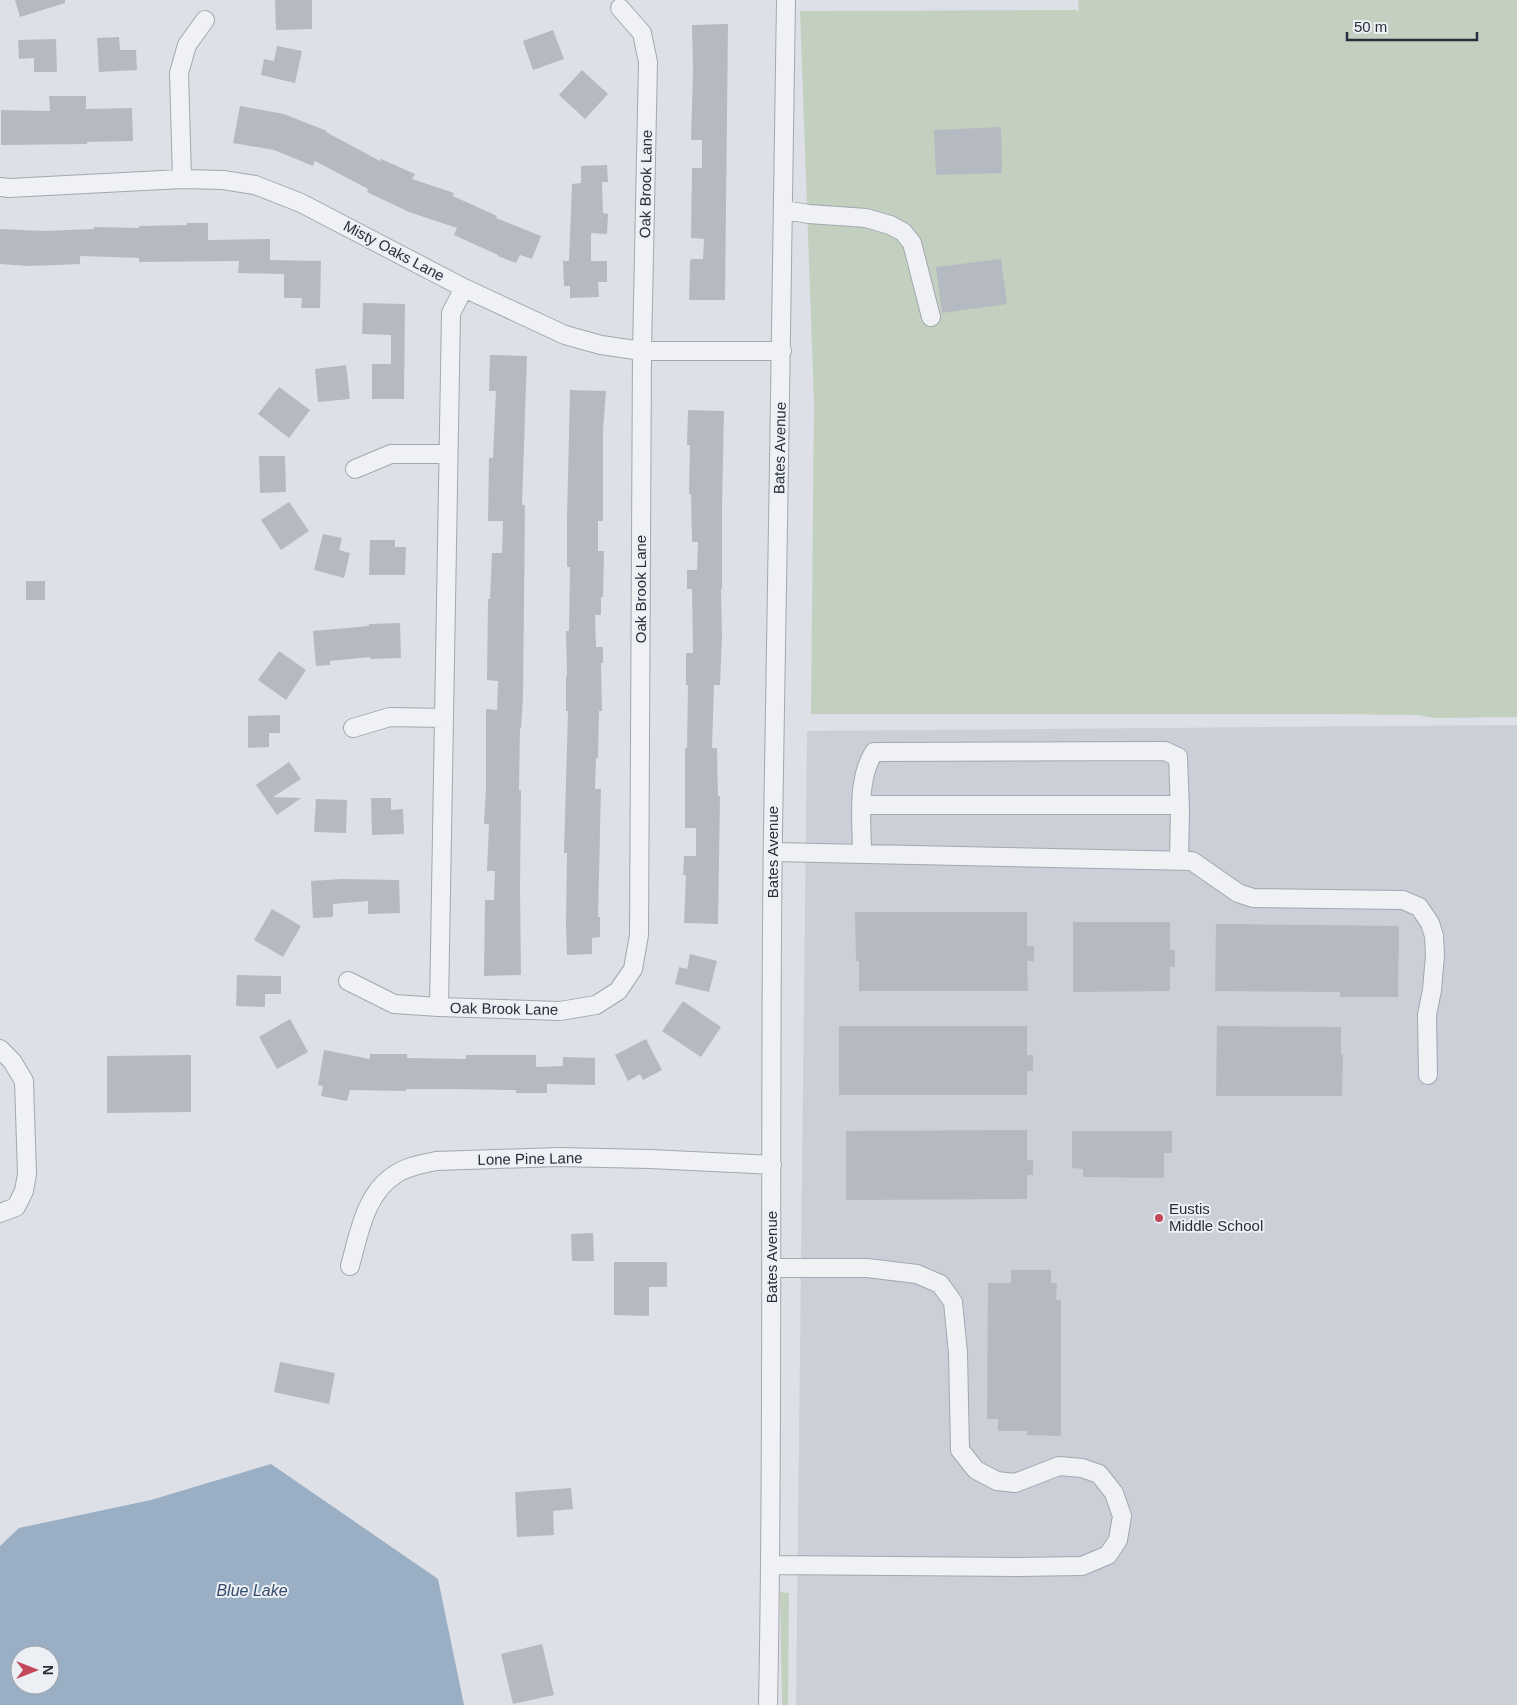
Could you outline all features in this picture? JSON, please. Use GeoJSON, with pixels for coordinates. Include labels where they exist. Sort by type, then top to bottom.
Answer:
{"type":"FeatureCollection","features":[{"type":"Feature","properties":{"kind":"street","name":"Bates Avenue"},"geometry":{"type":"LineString","coordinates":[[768,1705],[771,1565],[773,852],[786,0]]}},
{"type":"Feature","properties":{"kind":"street","name":"Oak Brook Lane"},"geometry":{"type":"LineString","coordinates":[[348,981],[394,1004],[560,1011],[596,1005],[618,991],[633,969],[639,935],[642,351],[648,62],[642,33],[620,8]]}},
{"type":"Feature","properties":{"kind":"street"},"geometry":{"type":"LineString","coordinates":[[182,179],[179,73],[187,44],[205,20]]}},
{"type":"Feature","properties":{"kind":"street","name":"Misty Oaks Lane"},"geometry":{"type":"LineString","coordinates":[[0,187],[182,179],[223,180],[255,185],[301,203],[464,288],[565,335],[601,345],[642,351],[782,351]]}},
{"type":"Feature","properties":{"kind":"street"},"geometry":{"type":"LineString","coordinates":[[784,210],[809,214],[866,218],[890,225],[904,232],[912,243],[931,317]]}},
{"type":"Feature","properties":{"kind":"street","name":"Oak Brook Lane"},"geometry":{"type":"LineString","coordinates":[[438,1007],[451,313],[464,288]]}},
{"type":"Feature","properties":{"kind":"street"},"geometry":{"type":"LineString","coordinates":[[355,469],[391,454],[448,454]]}},
{"type":"Feature","properties":{"kind":"street"},"geometry":{"type":"LineString","coordinates":[[353,728],[390,717],[444,718]]}},
{"type":"Feature","properties":{"kind":"street"},"geometry":{"type":"LineString","coordinates":[[862,853],[862,790],[869,760],[874,752],[1164,751],[1178,757],[1179,860]]}},
{"type":"Feature","properties":{"kind":"street"},"geometry":{"type":"LineString","coordinates":[[862,805],[1179,805]]}},
{"type":"Feature","properties":{"kind":"street"},"geometry":{"type":"LineString","coordinates":[[773,852],[1179,860],[1192,861],[1238,893],[1253,898],[1403,900],[1419,907],[1430,923],[1434,936],[1436,956],[1427,1016],[1428,1075]]}},
{"type":"Feature","properties":{"kind":"street"},"geometry":{"type":"LineString","coordinates":[[0,1048],[12,1061],[24,1081],[27,1174],[24,1191],[16,1207],[0,1213]]}},
{"type":"Feature","properties":{"kind":"street","name":"Lone Pine Lane"},"geometry":{"type":"LineString","coordinates":[[350,1266],[369,1204],[383,1185],[396,1174],[417,1165],[436,1161],[558,1157],[772,1165]]}},
{"type":"Feature","properties":{"kind":"street"},"geometry":{"type":"LineString","coordinates":[[771,1565],[1082,1566],[1108,1555],[1118,1540],[1122,1516],[1114,1494],[1099,1474],[1082,1468],[1058,1466],[1015,1483],[997,1481],[976,1470],[960,1450],[958,1353],[953,1302],[940,1284],[917,1274],[867,1268],[772,1268]]}},
{"type":"Feature","properties":{"kind":"shaded area","name":"Eustis Middle School"},"geometry":{"type":"Polygon","coordinates":[[[1517,725],[1517,1705],[796,1705],[807,731],[1517,725]]]}},
{"type":"Feature","properties":{"kind":"green space"},"geometry":{"type":"Polygon","coordinates":[[[1078,0],[1517,0],[1517,717],[1435,718],[1418,715],[1330,714],[811,714],[814,403],[800,11],[1076,10],[1079,12],[1078,0]]]}},
{"type":"Feature","properties":{"kind":"green space"},"geometry":{"type":"Polygon","coordinates":[[[780,1592],[789,1593],[788,1705],[782,1705],[780,1592]]]}},
{"type":"Feature","properties":{"kind":"water","name":"Blue Lake"},"geometry":{"type":"Polygon","coordinates":[[[271,1464],[438,1579],[464,1705],[0,1705],[0,1546],[19,1528],[151,1500],[271,1464]]]}},
{"type":"Feature","properties":{"kind":"building"},"geometry":{"type":"Polygon","coordinates":[[[15,0],[65,0],[65,3],[20,17],[15,0]]]}},
{"type":"Feature","properties":{"kind":"building"},"geometry":{"type":"Polygon","coordinates":[[[275,0],[312,0],[312,29],[276,30],[275,0]]]}},
{"type":"Feature","properties":{"kind":"building"},"geometry":{"type":"Polygon","coordinates":[[[728,24],[725,300],[689,300],[690,263],[691,259],[703,259],[704,239],[691,238],[692,168],[702,168],[702,140],[691,140],[692,25],[728,24]]]}},
{"type":"Feature","properties":{"kind":"building"},"geometry":{"type":"Polygon","coordinates":[[[553,30],[564,59],[533,70],[523,41],[553,30]]]}},
{"type":"Feature","properties":{"kind":"building"},"geometry":{"type":"Polygon","coordinates":[[[119,37],[120,50],[136,50],[137,70],[99,72],[97,38],[119,37]]]}},
{"type":"Feature","properties":{"kind":"building"},"geometry":{"type":"Polygon","coordinates":[[[56,39],[57,72],[34,72],[34,58],[19,59],[18,40],[56,39]]]}},
{"type":"Feature","properties":{"kind":"building"},"geometry":{"type":"Polygon","coordinates":[[[277,46],[302,51],[295,83],[261,75],[264,59],[274,61],[277,46]]]}},
{"type":"Feature","properties":{"kind":"building"},"geometry":{"type":"Polygon","coordinates":[[[582,70],[608,94],[585,119],[559,95],[582,70]]]}},
{"type":"Feature","properties":{"kind":"building"},"geometry":{"type":"Polygon","coordinates":[[[49,96],[86,96],[86,109],[132,108],[133,141],[87,142],[87,144],[1,145],[1,110],[50,111],[49,96]]]}},
{"type":"Feature","properties":{"kind":"building"},"geometry":{"type":"Polygon","coordinates":[[[240,106],[284,114],[327,131],[380,161],[381,159],[415,174],[412,179],[454,193],[453,196],[497,216],[496,218],[541,236],[532,259],[520,255],[516,263],[498,256],[454,235],[457,228],[409,212],[367,192],[368,189],[315,161],[313,166],[274,150],[233,143],[240,106]]]}},
{"type":"Feature","properties":{"kind":"building"},"geometry":{"type":"Polygon","coordinates":[[[1001,127],[1002,173],[936,175],[934,130],[1001,127]]]}},
{"type":"Feature","properties":{"kind":"building"},"geometry":{"type":"Polygon","coordinates":[[[607,165],[608,182],[602,182],[603,213],[608,214],[607,234],[591,233],[591,261],[607,261],[607,282],[598,282],[599,297],[570,298],[570,286],[564,286],[563,261],[569,261],[572,184],[581,183],[581,166],[607,165]]]}},
{"type":"Feature","properties":{"kind":"building"},"geometry":{"type":"Polygon","coordinates":[[[187,223],[208,223],[208,240],[270,239],[270,260],[321,261],[320,308],[301,308],[302,298],[284,298],[284,274],[238,273],[239,261],[139,262],[139,258],[80,256],[80,264],[30,266],[0,264],[0,229],[44,231],[94,229],[94,227],[139,228],[139,226],[187,225],[187,223]]]}},
{"type":"Feature","properties":{"kind":"building"},"geometry":{"type":"Polygon","coordinates":[[[1001,259],[1007,304],[942,313],[936,267],[1001,259]]]}},
{"type":"Feature","properties":{"kind":"building"},"geometry":{"type":"Polygon","coordinates":[[[363,303],[405,304],[404,399],[372,399],[372,364],[391,364],[391,335],[362,334],[363,303]]]}},
{"type":"Feature","properties":{"kind":"building"},"geometry":{"type":"Polygon","coordinates":[[[490,355],[527,356],[522,505],[525,505],[523,697],[520,728],[519,790],[521,790],[521,975],[484,976],[485,900],[494,900],[495,871],[487,871],[489,824],[484,824],[486,709],[497,710],[498,681],[487,680],[488,599],[490,599],[492,553],[502,553],[503,521],[488,521],[489,458],[493,458],[496,391],[489,391],[490,355]]]}},
{"type":"Feature","properties":{"kind":"building"},"geometry":{"type":"Polygon","coordinates":[[[346,365],[350,399],[318,402],[315,369],[346,365]]]}},
{"type":"Feature","properties":{"kind":"building"},"geometry":{"type":"Polygon","coordinates":[[[279,387],[310,410],[289,438],[258,414],[279,387]]]}},
{"type":"Feature","properties":{"kind":"building"},"geometry":{"type":"Polygon","coordinates":[[[570,390],[606,391],[603,429],[603,521],[598,521],[598,551],[604,551],[603,597],[601,597],[601,615],[595,615],[596,647],[603,647],[603,663],[601,663],[602,711],[599,711],[595,789],[601,789],[598,917],[600,917],[600,937],[592,938],[592,954],[567,955],[567,853],[564,853],[568,711],[566,711],[566,631],[569,631],[570,567],[567,567],[567,520],[570,390]]]}},
{"type":"Feature","properties":{"kind":"building"},"geometry":{"type":"Polygon","coordinates":[[[688,410],[724,411],[722,636],[720,685],[714,685],[712,748],[717,748],[718,796],[720,796],[718,924],[684,923],[686,875],[683,875],[684,856],[696,856],[696,828],[685,828],[685,749],[687,748],[688,685],[686,685],[686,653],[693,653],[692,589],[687,589],[687,570],[697,570],[698,542],[692,542],[691,494],[689,494],[690,445],[687,445],[688,410]]]}},
{"type":"Feature","properties":{"kind":"building"},"geometry":{"type":"Polygon","coordinates":[[[259,456],[285,456],[286,492],[260,493],[259,456]]]}},
{"type":"Feature","properties":{"kind":"building"},"geometry":{"type":"Polygon","coordinates":[[[289,502],[309,531],[281,550],[261,520],[289,502]]]}},
{"type":"Feature","properties":{"kind":"building"},"geometry":{"type":"Polygon","coordinates":[[[323,534],[342,538],[339,550],[350,553],[344,578],[314,570],[323,534]]]}},
{"type":"Feature","properties":{"kind":"building"},"geometry":{"type":"Polygon","coordinates":[[[370,540],[395,540],[395,547],[406,547],[405,575],[369,575],[370,540]]]}},
{"type":"Feature","properties":{"kind":"building"},"geometry":{"type":"Polygon","coordinates":[[[26,581],[45,581],[45,600],[26,600],[26,581]]]}},
{"type":"Feature","properties":{"kind":"building"},"geometry":{"type":"Polygon","coordinates":[[[400,623],[401,658],[370,659],[370,657],[330,661],[330,665],[316,666],[313,631],[369,626],[369,624],[400,623]]]}},
{"type":"Feature","properties":{"kind":"building"},"geometry":{"type":"Polygon","coordinates":[[[279,651],[306,670],[286,700],[258,680],[279,651]]]}},
{"type":"Feature","properties":{"kind":"building"},"geometry":{"type":"Polygon","coordinates":[[[280,715],[280,733],[269,733],[269,747],[248,748],[248,716],[280,715]]]}},
{"type":"Feature","properties":{"kind":"building"},"geometry":{"type":"Polygon","coordinates":[[[289,762],[301,779],[273,797],[301,798],[277,815],[256,785],[289,762]]]}},
{"type":"Feature","properties":{"kind":"building"},"geometry":{"type":"Polygon","coordinates":[[[371,798],[391,798],[391,810],[403,809],[404,834],[372,835],[371,798]]]}},
{"type":"Feature","properties":{"kind":"building"},"geometry":{"type":"Polygon","coordinates":[[[316,799],[347,800],[346,833],[314,832],[316,799]]]}},
{"type":"Feature","properties":{"kind":"building"},"geometry":{"type":"Polygon","coordinates":[[[342,879],[399,880],[400,913],[368,914],[368,901],[333,904],[333,917],[313,918],[311,881],[342,879]]]}},
{"type":"Feature","properties":{"kind":"building"},"geometry":{"type":"Polygon","coordinates":[[[272,909],[301,926],[283,957],[254,940],[272,909]]]}},
{"type":"Feature","properties":{"kind":"building"},"geometry":{"type":"Polygon","coordinates":[[[855,912],[1027,912],[1027,946],[1034,946],[1034,961],[1027,961],[1028,991],[859,991],[859,961],[856,961],[855,912]]]}},
{"type":"Feature","properties":{"kind":"building"},"geometry":{"type":"Polygon","coordinates":[[[1073,922],[1170,922],[1170,950],[1175,950],[1175,967],[1170,967],[1170,991],[1073,992],[1073,922]]]}},
{"type":"Feature","properties":{"kind":"building"},"geometry":{"type":"Polygon","coordinates":[[[1216,924],[1399,926],[1398,997],[1340,997],[1340,992],[1215,991],[1216,924]]]}},
{"type":"Feature","properties":{"kind":"building"},"geometry":{"type":"Polygon","coordinates":[[[690,954],[717,961],[709,992],[675,984],[679,967],[687,969],[690,954]]]}},
{"type":"Feature","properties":{"kind":"building"},"geometry":{"type":"Polygon","coordinates":[[[237,975],[281,976],[281,994],[265,994],[265,1007],[236,1006],[237,975]]]}},
{"type":"Feature","properties":{"kind":"building"},"geometry":{"type":"Polygon","coordinates":[[[683,1001],[721,1027],[701,1057],[662,1031],[683,1001]]]}},
{"type":"Feature","properties":{"kind":"building"},"geometry":{"type":"Polygon","coordinates":[[[290,1019],[308,1052],[277,1069],[259,1037],[290,1019]]]}},
{"type":"Feature","properties":{"kind":"building"},"geometry":{"type":"Polygon","coordinates":[[[839,1026],[1027,1026],[1027,1055],[1033,1055],[1033,1071],[1027,1071],[1027,1095],[839,1095],[839,1026]]]}},
{"type":"Feature","properties":{"kind":"building"},"geometry":{"type":"Polygon","coordinates":[[[1217,1026],[1341,1027],[1341,1055],[1343,1055],[1342,1096],[1216,1096],[1217,1026]]]}},
{"type":"Feature","properties":{"kind":"building"},"geometry":{"type":"Polygon","coordinates":[[[646,1039],[662,1070],[643,1080],[640,1074],[628,1081],[615,1055],[646,1039]]]}},
{"type":"Feature","properties":{"kind":"building"},"geometry":{"type":"Polygon","coordinates":[[[324,1050],[370,1059],[370,1054],[407,1054],[407,1058],[466,1059],[466,1055],[536,1055],[536,1067],[563,1066],[563,1057],[595,1058],[595,1085],[547,1084],[547,1093],[516,1093],[516,1090],[452,1089],[406,1089],[406,1091],[350,1090],[347,1101],[321,1096],[323,1086],[318,1085],[324,1050]]]}},
{"type":"Feature","properties":{"kind":"building"},"geometry":{"type":"Polygon","coordinates":[[[191,1055],[191,1112],[107,1113],[107,1056],[191,1055]]]}},
{"type":"Feature","properties":{"kind":"building"},"geometry":{"type":"Polygon","coordinates":[[[1027,1130],[1027,1160],[1033,1160],[1033,1175],[1027,1175],[1027,1199],[846,1200],[846,1131],[1027,1130]]]}},
{"type":"Feature","properties":{"kind":"building"},"geometry":{"type":"Polygon","coordinates":[[[1072,1131],[1172,1131],[1172,1153],[1164,1153],[1164,1178],[1083,1177],[1083,1169],[1072,1168],[1072,1131]]]}},
{"type":"Feature","properties":{"kind":"building"},"geometry":{"type":"Polygon","coordinates":[[[593,1233],[594,1261],[572,1261],[571,1234],[593,1233]]]}},
{"type":"Feature","properties":{"kind":"building"},"geometry":{"type":"Polygon","coordinates":[[[614,1262],[667,1262],[667,1287],[649,1287],[649,1316],[614,1315],[614,1262]]]}},
{"type":"Feature","properties":{"kind":"building"},"geometry":{"type":"Polygon","coordinates":[[[1011,1270],[1051,1270],[1051,1283],[1057,1283],[1056,1300],[1061,1300],[1061,1436],[1027,1435],[1027,1431],[998,1431],[998,1419],[987,1419],[988,1283],[1011,1283],[1011,1270]]]}},
{"type":"Feature","properties":{"kind":"building"},"geometry":{"type":"Polygon","coordinates":[[[280,1362],[335,1373],[329,1404],[274,1392],[280,1362]]]}},
{"type":"Feature","properties":{"kind":"building"},"geometry":{"type":"Polygon","coordinates":[[[571,1488],[573,1509],[553,1511],[554,1535],[517,1537],[515,1492],[571,1488]]]}},
{"type":"Feature","properties":{"kind":"building"},"geometry":{"type":"Polygon","coordinates":[[[542,1644],[554,1695],[513,1704],[501,1654],[542,1644]]]}},
{"type":"Feature","properties":{"kind":"place","name":"Eustis Middle School"},"geometry":{"type":"Point","coordinates":[1159,1218]}}]}
